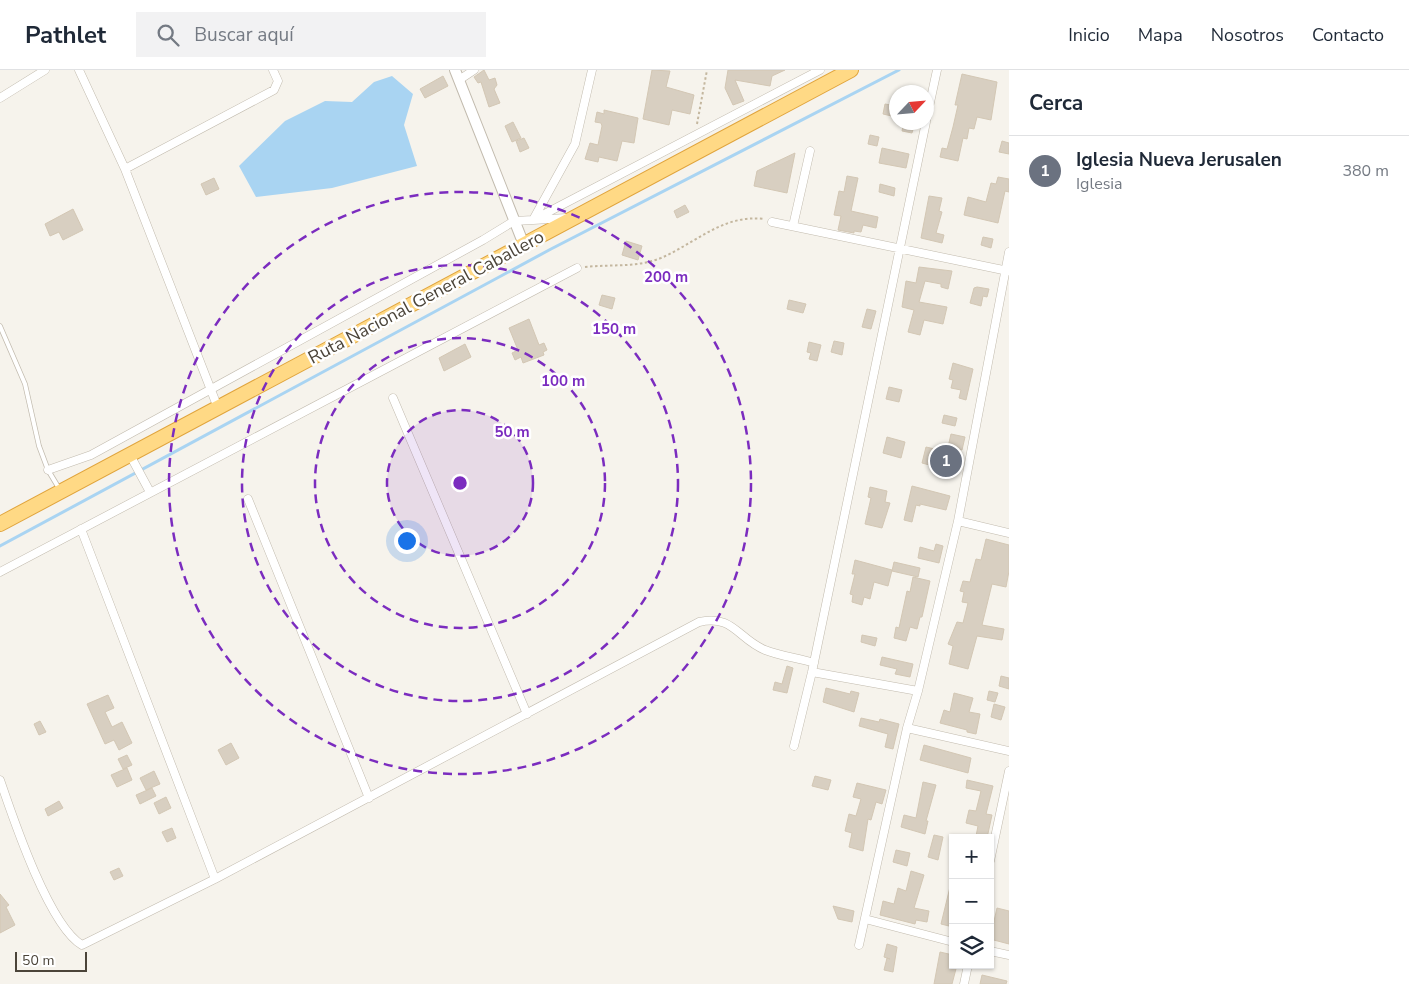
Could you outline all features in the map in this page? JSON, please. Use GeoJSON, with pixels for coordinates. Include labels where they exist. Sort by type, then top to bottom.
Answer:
{"type":"FeatureCollection","features":[{"type":"Feature","properties":{"kind":"highway","name":"Ruta Nacional General Caballero"},"geometry":{"type":"LineString","coordinates":[[0,524],[61,492],[133,460],[218,408],[851,70]]}},
{"type":"Feature","properties":{"kind":"street"},"geometry":{"type":"LineString","coordinates":[[0,98],[46,70]]}},
{"type":"Feature","properties":{"kind":"street"},"geometry":{"type":"LineString","coordinates":[[79,70],[125,169],[218,408]]}},
{"type":"Feature","properties":{"kind":"street"},"geometry":{"type":"LineString","coordinates":[[125,169],[274,90],[278,80],[273,70]]}},
{"type":"Feature","properties":{"kind":"street"},"geometry":{"type":"LineString","coordinates":[[474,70],[457,75],[524,245]]}},
{"type":"Feature","properties":{"kind":"street"},"geometry":{"type":"LineString","coordinates":[[533,220],[575,144],[592,70]]}},
{"type":"Feature","properties":{"kind":"street"},"geometry":{"type":"LineString","coordinates":[[533,220],[820,70]]}},
{"type":"Feature","properties":{"kind":"street"},"geometry":{"type":"LineString","coordinates":[[934,85],[937,70]]}},
{"type":"Feature","properties":{"kind":"street"},"geometry":{"type":"LineString","coordinates":[[794,746],[814,663],[924,130]]}},
{"type":"Feature","properties":{"kind":"street"},"geometry":{"type":"LineString","coordinates":[[793,226],[810,152]]}},
{"type":"Feature","properties":{"kind":"street"},"geometry":{"type":"LineString","coordinates":[[48,470],[91,455],[483,240],[514,221],[574,218]]}},
{"type":"Feature","properties":{"kind":"street"},"geometry":{"type":"LineString","coordinates":[[772,222],[1007,271]]}},
{"type":"Feature","properties":{"kind":"street"},"geometry":{"type":"LineString","coordinates":[[859,945],[907,728],[918,691],[958,521],[1007,271],[1009,252]]}},
{"type":"Feature","properties":{"kind":"street"},"geometry":{"type":"LineString","coordinates":[[0,572],[577,268]]}},
{"type":"Feature","properties":{"kind":"street"},"geometry":{"type":"LineString","coordinates":[[394,398],[527,714]]}},
{"type":"Feature","properties":{"kind":"street"},"geometry":{"type":"LineString","coordinates":[[133,460],[150,492]]}},
{"type":"Feature","properties":{"kind":"street"},"geometry":{"type":"LineString","coordinates":[[248,499],[368,798]]}},
{"type":"Feature","properties":{"kind":"street"},"geometry":{"type":"LineString","coordinates":[[958,521],[1009,533]]}},
{"type":"Feature","properties":{"kind":"street"},"geometry":{"type":"LineString","coordinates":[[82,529],[215,879]]}},
{"type":"Feature","properties":{"kind":"street"},"geometry":{"type":"LineString","coordinates":[[0,780],[23,846],[56,914],[74,940],[82,945],[215,879],[699,622],[711,619],[732,625],[763,649],[814,663]]}},
{"type":"Feature","properties":{"kind":"street"},"geometry":{"type":"LineString","coordinates":[[812,672],[918,691]]}},
{"type":"Feature","properties":{"kind":"street"},"geometry":{"type":"LineString","coordinates":[[907,728],[1009,751]]}},
{"type":"Feature","properties":{"kind":"street"},"geometry":{"type":"LineString","coordinates":[[994,842],[1009,771]]}},
{"type":"Feature","properties":{"kind":"street"},"geometry":{"type":"LineString","coordinates":[[865,919],[949,941]]}},
{"type":"Feature","properties":{"kind":"street"},"geometry":{"type":"LineString","coordinates":[[994,952],[1009,955]]}},
{"type":"Feature","properties":{"kind":"street"},"geometry":{"type":"LineString","coordinates":[[964,984],[967,969]]}},
{"type":"Feature","properties":{"kind":"lane"},"geometry":{"type":"LineString","coordinates":[[0,326],[25,384],[39,446],[48,470],[61,492]]}},
{"type":"Feature","properties":{"kind":"path"},"geometry":{"type":"LineString","coordinates":[[696,136],[698,110],[707,70]]}},
{"type":"Feature","properties":{"kind":"path"},"geometry":{"type":"LineString","coordinates":[[577,268],[636,266],[661,258],[728,222],[754,218],[772,222]]}},
{"type":"Feature","properties":{"kind":"water"},"geometry":{"type":"Polygon","coordinates":[[[392,76],[413,94],[404,125],[417,166],[332,188],[256,197],[239,166],[285,121],[325,101],[352,102],[374,82],[392,76]]]}},
{"type":"Feature","properties":{"kind":"building"},"geometry":{"type":"Polygon","coordinates":[[[484,70],[489,80],[495,78],[497,85],[494,89],[500,103],[489,107],[481,82],[478,83],[474,77],[484,70]]]}},
{"type":"Feature","properties":{"kind":"building"},"geometry":{"type":"Polygon","coordinates":[[[652,70],[670,71],[666,87],[694,95],[690,114],[672,110],[669,125],[643,119],[652,70]]]}},
{"type":"Feature","properties":{"kind":"building"},"geometry":{"type":"Polygon","coordinates":[[[728,70],[785,70],[772,76],[770,86],[735,80],[744,101],[733,105],[725,88],[728,70]]]}},
{"type":"Feature","properties":{"kind":"building"},"geometry":{"type":"Polygon","coordinates":[[[962,74],[997,82],[991,120],[977,117],[974,129],[969,128],[967,139],[963,138],[958,161],[940,157],[942,148],[947,149],[953,127],[958,105],[955,105],[962,74]]]}},
{"type":"Feature","properties":{"kind":"building"},"geometry":{"type":"Polygon","coordinates":[[[443,76],[448,86],[425,98],[420,89],[443,76]]]}},
{"type":"Feature","properties":{"kind":"building"},"geometry":{"type":"Polygon","coordinates":[[[885,104],[889,105],[889,115],[883,114],[885,104]]]}},
{"type":"Feature","properties":{"kind":"building"},"geometry":{"type":"Polygon","coordinates":[[[604,110],[638,118],[634,143],[622,141],[617,161],[599,157],[598,162],[585,159],[590,143],[598,145],[602,126],[601,123],[595,122],[597,112],[604,114],[604,110]]]}},
{"type":"Feature","properties":{"kind":"building"},"geometry":{"type":"Polygon","coordinates":[[[513,122],[521,138],[512,142],[505,126],[513,122]]]}},
{"type":"Feature","properties":{"kind":"building"},"geometry":{"type":"Polygon","coordinates":[[[902,130],[913,130],[912,133],[902,130]]]}},
{"type":"Feature","properties":{"kind":"building"},"geometry":{"type":"Polygon","coordinates":[[[870,135],[879,137],[877,146],[868,144],[870,135]]]}},
{"type":"Feature","properties":{"kind":"building"},"geometry":{"type":"Polygon","coordinates":[[[524,138],[529,148],[520,152],[516,141],[524,138]]]}},
{"type":"Feature","properties":{"kind":"building"},"geometry":{"type":"Polygon","coordinates":[[[1002,141],[1009,143],[1009,154],[999,152],[1002,141]]]}},
{"type":"Feature","properties":{"kind":"building"},"geometry":{"type":"Polygon","coordinates":[[[882,148],[909,154],[906,168],[879,163],[882,148]]]}},
{"type":"Feature","properties":{"kind":"building"},"geometry":{"type":"Polygon","coordinates":[[[795,153],[787,193],[754,186],[757,171],[795,153]]]}},
{"type":"Feature","properties":{"kind":"building"},"geometry":{"type":"Polygon","coordinates":[[[847,176],[858,178],[851,211],[878,217],[876,228],[863,225],[861,232],[854,231],[854,233],[838,230],[841,216],[834,215],[839,191],[844,192],[847,176]]]}},
{"type":"Feature","properties":{"kind":"building"},"geometry":{"type":"Polygon","coordinates":[[[998,177],[1009,179],[1009,192],[1005,191],[998,223],[964,215],[968,197],[986,202],[991,183],[996,184],[998,177]]]}},
{"type":"Feature","properties":{"kind":"building"},"geometry":{"type":"Polygon","coordinates":[[[214,178],[219,189],[206,195],[201,184],[214,178]]]}},
{"type":"Feature","properties":{"kind":"building"},"geometry":{"type":"Polygon","coordinates":[[[880,184],[895,188],[894,196],[879,192],[880,184]]]}},
{"type":"Feature","properties":{"kind":"building"},"geometry":{"type":"Polygon","coordinates":[[[929,196],[942,198],[939,211],[942,212],[936,233],[944,235],[942,243],[921,238],[929,196]]]}},
{"type":"Feature","properties":{"kind":"building"},"geometry":{"type":"Polygon","coordinates":[[[685,205],[689,212],[677,218],[674,211],[685,205]]]}},
{"type":"Feature","properties":{"kind":"building"},"geometry":{"type":"Polygon","coordinates":[[[73,209],[83,230],[63,240],[59,232],[50,236],[45,224],[73,209]]]}},
{"type":"Feature","properties":{"kind":"building"},"geometry":{"type":"Polygon","coordinates":[[[983,237],[993,239],[991,248],[981,245],[983,237]]]}},
{"type":"Feature","properties":{"kind":"building"},"geometry":{"type":"Polygon","coordinates":[[[626,241],[642,246],[638,260],[622,255],[626,241]]]}},
{"type":"Feature","properties":{"kind":"building"},"geometry":{"type":"Polygon","coordinates":[[[919,267],[952,271],[948,289],[941,287],[941,284],[925,281],[919,302],[947,307],[943,324],[924,320],[920,335],[908,332],[914,310],[902,307],[906,281],[916,283],[919,267]]]}},
{"type":"Feature","properties":{"kind":"building"},"geometry":{"type":"Polygon","coordinates":[[[974,288],[989,289],[987,297],[983,296],[981,306],[970,303],[974,288]]]}},
{"type":"Feature","properties":{"kind":"building"},"geometry":{"type":"Polygon","coordinates":[[[602,295],[615,298],[612,309],[599,305],[602,295]]]}},
{"type":"Feature","properties":{"kind":"building"},"geometry":{"type":"Polygon","coordinates":[[[789,300],[806,304],[803,313],[787,309],[789,300]]]}},
{"type":"Feature","properties":{"kind":"building"},"geometry":{"type":"Polygon","coordinates":[[[867,309],[876,311],[871,329],[862,327],[867,309]]]}},
{"type":"Feature","properties":{"kind":"building"},"geometry":{"type":"Polygon","coordinates":[[[529,319],[539,345],[544,343],[547,350],[543,352],[544,355],[523,363],[521,357],[515,360],[512,353],[518,350],[509,328],[529,319]]]}},
{"type":"Feature","properties":{"kind":"building"},"geometry":{"type":"Polygon","coordinates":[[[834,341],[844,343],[842,355],[831,352],[834,341]]]}},
{"type":"Feature","properties":{"kind":"building"},"geometry":{"type":"Polygon","coordinates":[[[809,342],[821,345],[817,361],[809,359],[811,353],[807,352],[809,342]]]}},
{"type":"Feature","properties":{"kind":"building"},"geometry":{"type":"Polygon","coordinates":[[[465,344],[471,357],[444,371],[439,358],[465,344]]]}},
{"type":"Feature","properties":{"kind":"building"},"geometry":{"type":"Polygon","coordinates":[[[953,363],[973,369],[966,400],[959,398],[961,390],[951,388],[953,380],[949,379],[953,363]]]}},
{"type":"Feature","properties":{"kind":"building"},"geometry":{"type":"Polygon","coordinates":[[[889,387],[902,390],[899,402],[886,399],[889,387]]]}},
{"type":"Feature","properties":{"kind":"building"},"geometry":{"type":"Polygon","coordinates":[[[944,415],[957,418],[955,426],[942,423],[944,415]]]}},
{"type":"Feature","properties":{"kind":"building"},"geometry":{"type":"Polygon","coordinates":[[[951,434],[965,437],[962,450],[948,447],[951,434]]]}},
{"type":"Feature","properties":{"kind":"building"},"geometry":{"type":"Polygon","coordinates":[[[887,437],[905,442],[901,458],[883,453],[887,437]]]}},
{"type":"Feature","properties":{"kind":"building"},"geometry":{"type":"Polygon","coordinates":[[[926,447],[948,452],[944,469],[922,463],[926,447]]]}},
{"type":"Feature","properties":{"kind":"building"},"geometry":{"type":"Polygon","coordinates":[[[912,486],[950,496],[946,510],[920,504],[920,506],[916,505],[912,522],[904,520],[912,486]]]}},
{"type":"Feature","properties":{"kind":"building"},"geometry":{"type":"Polygon","coordinates":[[[870,487],[887,491],[885,502],[890,503],[882,528],[865,524],[871,498],[868,497],[870,487]]]}},
{"type":"Feature","properties":{"kind":"building"},"geometry":{"type":"Polygon","coordinates":[[[986,539],[1009,545],[1009,571],[1006,587],[992,584],[982,625],[1004,629],[1002,640],[977,636],[968,669],[949,664],[953,646],[948,644],[957,622],[963,623],[968,603],[962,602],[964,592],[960,591],[963,581],[970,582],[976,559],[981,560],[986,539]]]}},
{"type":"Feature","properties":{"kind":"building"},"geometry":{"type":"Polygon","coordinates":[[[936,544],[943,546],[939,563],[918,558],[920,547],[934,551],[936,544]]]}},
{"type":"Feature","properties":{"kind":"building"},"geometry":{"type":"Polygon","coordinates":[[[855,560],[892,570],[888,586],[874,582],[870,599],[864,597],[862,605],[852,602],[853,595],[850,594],[855,574],[852,574],[855,560]]]}},
{"type":"Feature","properties":{"kind":"building"},"geometry":{"type":"Polygon","coordinates":[[[894,562],[920,568],[918,577],[892,571],[894,562]]]}},
{"type":"Feature","properties":{"kind":"building"},"geometry":{"type":"Polygon","coordinates":[[[913,577],[930,581],[922,617],[920,617],[917,629],[910,627],[906,641],[894,638],[896,627],[899,628],[907,591],[910,592],[913,577]]]}},
{"type":"Feature","properties":{"kind":"building"},"geometry":{"type":"Polygon","coordinates":[[[862,635],[877,638],[875,646],[861,642],[862,635]]]}},
{"type":"Feature","properties":{"kind":"building"},"geometry":{"type":"Polygon","coordinates":[[[882,657],[913,664],[910,677],[895,674],[897,669],[880,665],[882,657]]]}},
{"type":"Feature","properties":{"kind":"building"},"geometry":{"type":"Polygon","coordinates":[[[787,666],[793,668],[787,693],[773,690],[775,682],[782,684],[787,666]]]}},
{"type":"Feature","properties":{"kind":"building"},"geometry":{"type":"Polygon","coordinates":[[[1001,676],[1009,678],[1009,689],[999,686],[1001,676]]]}},
{"type":"Feature","properties":{"kind":"building"},"geometry":{"type":"Polygon","coordinates":[[[826,688],[850,694],[851,691],[859,693],[854,712],[823,702],[826,688]]]}},
{"type":"Feature","properties":{"kind":"building"},"geometry":{"type":"Polygon","coordinates":[[[989,691],[998,693],[995,702],[987,700],[989,691]]]}},
{"type":"Feature","properties":{"kind":"building"},"geometry":{"type":"Polygon","coordinates":[[[954,693],[973,698],[969,712],[980,714],[976,734],[940,723],[944,710],[950,712],[954,693]]]}},
{"type":"Feature","properties":{"kind":"building"},"geometry":{"type":"Polygon","coordinates":[[[108,695],[114,708],[105,712],[112,727],[122,722],[132,743],[119,750],[114,740],[105,744],[87,704],[108,695]]]}},
{"type":"Feature","properties":{"kind":"building"},"geometry":{"type":"Polygon","coordinates":[[[994,704],[1005,707],[1001,720],[991,717],[994,704]]]}},
{"type":"Feature","properties":{"kind":"building"},"geometry":{"type":"Polygon","coordinates":[[[861,718],[879,722],[880,719],[899,724],[893,749],[885,747],[888,734],[859,726],[861,718]]]}},
{"type":"Feature","properties":{"kind":"building"},"geometry":{"type":"Polygon","coordinates":[[[40,721],[46,732],[39,735],[34,724],[40,721]]]}},
{"type":"Feature","properties":{"kind":"building"},"geometry":{"type":"Polygon","coordinates":[[[231,743],[239,758],[226,765],[218,750],[231,743]]]}},
{"type":"Feature","properties":{"kind":"building"},"geometry":{"type":"Polygon","coordinates":[[[924,745],[971,758],[968,773],[920,760],[924,745]]]}},
{"type":"Feature","properties":{"kind":"building"},"geometry":{"type":"Polygon","coordinates":[[[127,755],[132,765],[123,769],[118,759],[127,755]]]}},
{"type":"Feature","properties":{"kind":"building"},"geometry":{"type":"Polygon","coordinates":[[[127,768],[132,780],[117,787],[111,775],[127,768]]]}},
{"type":"Feature","properties":{"kind":"building"},"geometry":{"type":"Polygon","coordinates":[[[154,771],[160,784],[146,790],[140,778],[154,771]]]}},
{"type":"Feature","properties":{"kind":"building"},"geometry":{"type":"Polygon","coordinates":[[[815,776],[831,780],[828,790],[812,786],[815,776]]]}},
{"type":"Feature","properties":{"kind":"building"},"geometry":{"type":"Polygon","coordinates":[[[967,780],[993,786],[986,814],[992,815],[988,834],[976,834],[978,826],[966,823],[969,810],[976,811],[981,791],[966,788],[967,780]]]}},
{"type":"Feature","properties":{"kind":"building"},"geometry":{"type":"Polygon","coordinates":[[[923,782],[936,785],[926,821],[928,821],[925,834],[901,827],[904,815],[916,818],[923,782]]]}},
{"type":"Feature","properties":{"kind":"building"},"geometry":{"type":"Polygon","coordinates":[[[857,783],[886,790],[882,804],[876,802],[871,820],[868,819],[863,851],[849,847],[852,833],[845,831],[849,814],[856,816],[861,799],[853,797],[857,783]]]}},
{"type":"Feature","properties":{"kind":"building"},"geometry":{"type":"Polygon","coordinates":[[[152,788],[156,796],[140,804],[136,795],[152,788]]]}},
{"type":"Feature","properties":{"kind":"building"},"geometry":{"type":"Polygon","coordinates":[[[166,797],[171,808],[159,814],[154,803],[166,797]]]}},
{"type":"Feature","properties":{"kind":"building"},"geometry":{"type":"Polygon","coordinates":[[[59,801],[63,808],[48,816],[45,809],[59,801]]]}},
{"type":"Feature","properties":{"kind":"building"},"geometry":{"type":"Polygon","coordinates":[[[172,828],[176,838],[167,842],[162,832],[172,828]]]}},
{"type":"Feature","properties":{"kind":"building"},"geometry":{"type":"Polygon","coordinates":[[[934,835],[943,837],[938,860],[928,857],[934,835]]]}},
{"type":"Feature","properties":{"kind":"building"},"geometry":{"type":"Polygon","coordinates":[[[896,850],[910,853],[907,866],[893,862],[896,850]]]}},
{"type":"Feature","properties":{"kind":"building"},"geometry":{"type":"Polygon","coordinates":[[[119,868],[123,876],[114,880],[110,872],[119,868]]]}},
{"type":"Feature","properties":{"kind":"building"},"geometry":{"type":"Polygon","coordinates":[[[911,871],[924,875],[914,908],[929,911],[927,922],[916,920],[915,924],[880,915],[883,901],[894,904],[898,888],[906,891],[911,871]]]}},
{"type":"Feature","properties":{"kind":"building"},"geometry":{"type":"Polygon","coordinates":[[[949,891],[949,926],[941,924],[949,891]]]}},
{"type":"Feature","properties":{"kind":"building"},"geometry":{"type":"Polygon","coordinates":[[[0,894],[9,905],[6,907],[15,925],[0,933],[0,894]]]}},
{"type":"Feature","properties":{"kind":"building"},"geometry":{"type":"Polygon","coordinates":[[[833,906],[854,911],[852,922],[838,919],[833,906]]]}},
{"type":"Feature","properties":{"kind":"building"},"geometry":{"type":"Polygon","coordinates":[[[997,908],[1009,911],[1009,944],[994,940],[994,921],[997,908]]]}},
{"type":"Feature","properties":{"kind":"building"},"geometry":{"type":"Polygon","coordinates":[[[887,944],[897,947],[893,972],[884,970],[887,958],[884,957],[887,944]]]}},
{"type":"Feature","properties":{"kind":"building"},"geometry":{"type":"Polygon","coordinates":[[[940,952],[949,954],[949,969],[956,969],[952,984],[934,984],[940,952]]]}},
{"type":"Feature","properties":{"kind":"building"},"geometry":{"type":"Polygon","coordinates":[[[982,975],[1007,981],[1006,984],[980,984],[982,975]]]}},
{"type":"Feature","properties":{"kind":"waterway"},"geometry":{"type":"LineString","coordinates":[[0,546],[551,249],[899,70]]}},
{"type":"Feature","properties":{"kind":"place","name":"Iglesia Nueva Jerusalen"},"geometry":{"type":"Point","coordinates":[946,461]}}]}
